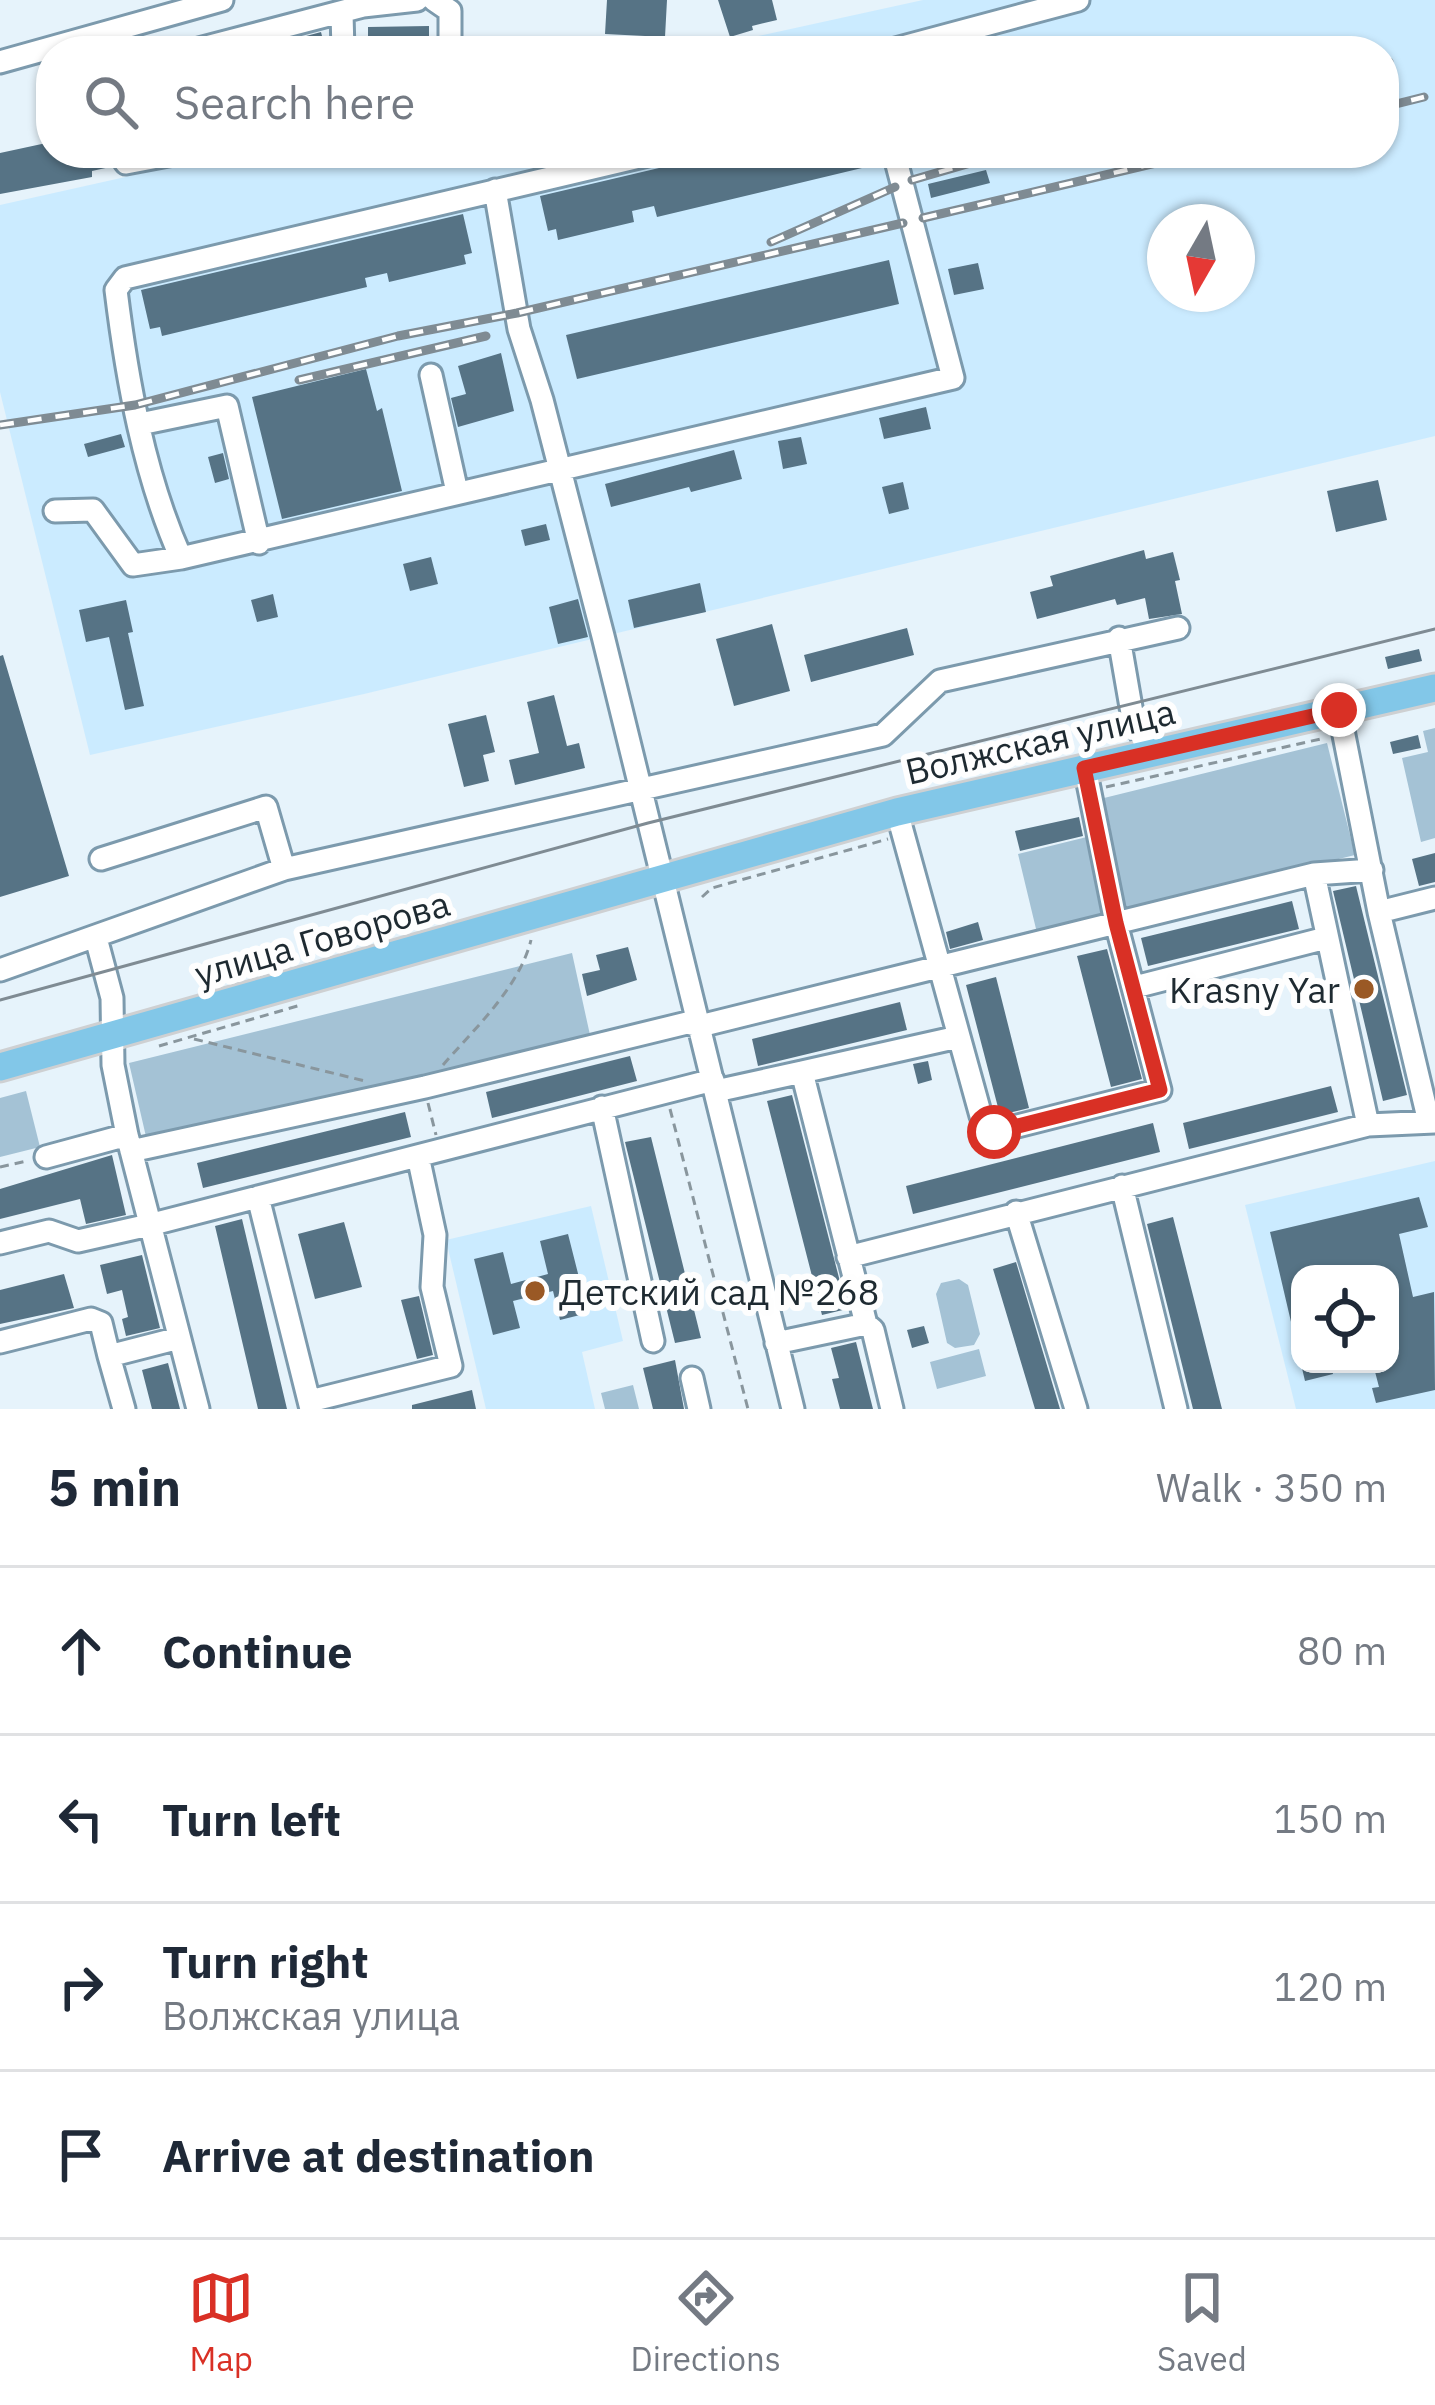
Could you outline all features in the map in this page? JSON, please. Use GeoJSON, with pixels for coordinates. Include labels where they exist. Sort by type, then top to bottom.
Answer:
{"type":"FeatureCollection","features":[{"type":"Feature","properties":{"kind":"main road","name":"Волжская улица"},"geometry":{"type":"LineString","coordinates":[[665,879],[1086,780],[1148,753],[1341,722],[1435,688]]}},
{"type":"Feature","properties":{"kind":"main road","name":"улица Говорова"},"geometry":{"type":"LineString","coordinates":[[0,1067],[665,879]]}},
{"type":"Feature","properties":{"kind":"street"},"geometry":{"type":"LineString","coordinates":[[93,36],[222,0]]}},
{"type":"Feature","properties":{"kind":"street"},"geometry":{"type":"LineString","coordinates":[[261,36],[356,6],[418,0]]}},
{"type":"Feature","properties":{"kind":"street"},"geometry":{"type":"LineString","coordinates":[[434,0],[450,11],[450,36]]}},
{"type":"Feature","properties":{"kind":"street"},"geometry":{"type":"LineString","coordinates":[[944,36],[1078,0]]}},
{"type":"Feature","properties":{"kind":"street"},"geometry":{"type":"LineString","coordinates":[[347,36],[356,6]]}},
{"type":"Feature","properties":{"kind":"street"},"geometry":{"type":"LineString","coordinates":[[0,62],[36,52]]}},
{"type":"Feature","properties":{"kind":"street"},"geometry":{"type":"LineString","coordinates":[[181,558],[161,515],[123,348],[116,290],[125,278],[591,168]]}},
{"type":"Feature","properties":{"kind":"street"},"geometry":{"type":"LineString","coordinates":[[55,512],[93,510],[133,565],[181,558],[953,378],[898,168]]}},
{"type":"Feature","properties":{"kind":"street"},"geometry":{"type":"LineString","coordinates":[[495,190],[519,328],[561,472],[665,879],[793,1409]]}},
{"type":"Feature","properties":{"kind":"street"},"geometry":{"type":"LineString","coordinates":[[431,375],[458,492]]}},
{"type":"Feature","properties":{"kind":"street"},"geometry":{"type":"LineString","coordinates":[[140,424],[227,406],[259,543]]}},
{"type":"Feature","properties":{"kind":"street"},"geometry":{"type":"LineString","coordinates":[[0,970],[284,869],[883,734],[940,681],[1178,628]]}},
{"type":"Feature","properties":{"kind":"street"},"geometry":{"type":"LineString","coordinates":[[1118,638],[1132,713],[1148,753]]}},
{"type":"Feature","properties":{"kind":"street"},"geometry":{"type":"LineString","coordinates":[[848,1257],[1368,1125],[1432,1122],[1379,912],[1341,722]]}},
{"type":"Feature","properties":{"kind":"street"},"geometry":{"type":"LineString","coordinates":[[900,823],[981,1116],[994,1132],[1160,1090],[1116,923],[1086,780]]}},
{"type":"Feature","properties":{"kind":"street"},"geometry":{"type":"LineString","coordinates":[[101,859],[266,807],[284,869]]}},
{"type":"Feature","properties":{"kind":"street"},"geometry":{"type":"LineString","coordinates":[[46,1156],[424,1087],[687,1023],[700,1026],[1314,874],[1372,870]]}},
{"type":"Feature","properties":{"kind":"street"},"geometry":{"type":"LineString","coordinates":[[1314,874],[1368,1125]]}},
{"type":"Feature","properties":{"kind":"street"},"geometry":{"type":"LineString","coordinates":[[1379,912],[1435,898]]}},
{"type":"Feature","properties":{"kind":"street"},"geometry":{"type":"LineString","coordinates":[[96,938],[112,998],[112,1064],[129,1143],[198,1409]]}},
{"type":"Feature","properties":{"kind":"street"},"geometry":{"type":"LineString","coordinates":[[1136,987],[1326,938]]}},
{"type":"Feature","properties":{"kind":"street"},"geometry":{"type":"LineString","coordinates":[[0,1244],[49,1231],[78,1241],[666,1092],[802,1072],[958,1037]]}},
{"type":"Feature","properties":{"kind":"street"},"geometry":{"type":"LineString","coordinates":[[802,1072],[892,1409]]}},
{"type":"Feature","properties":{"kind":"street"},"geometry":{"type":"LineString","coordinates":[[602,1107],[653,1341]]}},
{"type":"Feature","properties":{"kind":"street"},"geometry":{"type":"LineString","coordinates":[[258,1197],[310,1405],[452,1366],[432,1287],[435,1235],[428,1152]]}},
{"type":"Feature","properties":{"kind":"street"},"geometry":{"type":"LineString","coordinates":[[1122,1186],[1176,1409]]}},
{"type":"Feature","properties":{"kind":"street"},"geometry":{"type":"LineString","coordinates":[[1016,1212],[1076,1409]]}},
{"type":"Feature","properties":{"kind":"street"},"geometry":{"type":"LineString","coordinates":[[0,1342],[91,1318],[100,1323],[124,1409]]}},
{"type":"Feature","properties":{"kind":"street"},"geometry":{"type":"LineString","coordinates":[[776,1343],[866,1324]]}},
{"type":"Feature","properties":{"kind":"street"},"geometry":{"type":"LineString","coordinates":[[110,1356],[179,1338]]}},
{"type":"Feature","properties":{"kind":"street"},"geometry":{"type":"LineString","coordinates":[[692,1378],[699,1409]]}},
{"type":"Feature","properties":{"kind":"path"},"geometry":{"type":"LineString","coordinates":[[1086,780],[1341,722]]}},
{"type":"Feature","properties":{"kind":"path"},"geometry":{"type":"LineString","coordinates":[[701,897],[712,888],[900,823]]}},
{"type":"Feature","properties":{"kind":"path"},"geometry":{"type":"LineString","coordinates":[[428,1152],[424,1087],[502,997],[531,940]]}},
{"type":"Feature","properties":{"kind":"path"},"geometry":{"type":"LineString","coordinates":[[159,1046],[192,1039],[368,1082]]}},
{"type":"Feature","properties":{"kind":"path"},"geometry":{"type":"LineString","coordinates":[[666,1092],[748,1409]]}},
{"type":"Feature","properties":{"kind":"path"},"geometry":{"type":"LineString","coordinates":[[0,1167],[46,1156]]}},
{"type":"Feature","properties":{"kind":"shaded area"},"geometry":{"type":"Polygon","coordinates":[[[923,0],[1435,0],[1435,436],[364,694],[90,755],[0,392],[0,205],[166,168],[1399,168],[1399,36],[759,36],[923,0]]]}},
{"type":"Feature","properties":{"kind":"shaded area"},"geometry":{"type":"Polygon","coordinates":[[[1435,728],[1435,838],[1421,842],[1402,758],[1428,752],[1423,731],[1435,728]]]}},
{"type":"Feature","properties":{"kind":"shaded area"},"geometry":{"type":"Polygon","coordinates":[[[1327,743],[1355,855],[1037,933],[1018,854],[1111,831],[1104,798],[1327,743]]]}},
{"type":"Feature","properties":{"kind":"shaded area"},"geometry":{"type":"Polygon","coordinates":[[[572,953],[590,1035],[147,1141],[129,1063],[572,953]]]}},
{"type":"Feature","properties":{"kind":"shaded area"},"geometry":{"type":"Polygon","coordinates":[[[26,1091],[40,1147],[0,1157],[0,1098],[26,1091]]]}},
{"type":"Feature","properties":{"kind":"shaded area"},"geometry":{"type":"Polygon","coordinates":[[[1435,1161],[1435,1409],[1296,1409],[1245,1205],[1435,1161]]]}},
{"type":"Feature","properties":{"kind":"shaded area","name":"Детский сад №268"},"geometry":{"type":"Polygon","coordinates":[[[591,1206],[623,1341],[582,1352],[595,1409],[486,1409],[446,1240],[591,1206]]]}},
{"type":"Feature","properties":{"kind":"shaded area"},"geometry":{"type":"Polygon","coordinates":[[[959,1279],[968,1285],[980,1334],[974,1345],[955,1348],[947,1343],[936,1294],[941,1283],[959,1279]]]}},
{"type":"Feature","properties":{"kind":"shaded area"},"geometry":{"type":"Polygon","coordinates":[[[979,1349],[986,1376],[937,1389],[930,1362],[979,1349]]]}},
{"type":"Feature","properties":{"kind":"shaded area"},"geometry":{"type":"Polygon","coordinates":[[[633,1385],[639,1409],[605,1409],[601,1393],[633,1385]]]}},
{"type":"Feature","properties":{"kind":"building"},"geometry":{"type":"Polygon","coordinates":[[[607,0],[667,0],[665,36],[605,34],[607,0]]]}},
{"type":"Feature","properties":{"kind":"building"},"geometry":{"type":"Polygon","coordinates":[[[718,0],[772,0],[777,20],[730,36],[718,0]]]}},
{"type":"Feature","properties":{"kind":"building"},"geometry":{"type":"Polygon","coordinates":[[[429,26],[429,36],[368,36],[368,27],[429,26]]]}},
{"type":"Feature","properties":{"kind":"building"},"geometry":{"type":"Polygon","coordinates":[[[36,145],[36,168],[106,168],[92,171],[92,177],[0,194],[0,153],[36,145]]]}},
{"type":"Feature","properties":{"kind":"building"},"geometry":{"type":"Polygon","coordinates":[[[659,168],[862,168],[657,217],[654,206],[632,211],[634,222],[558,240],[556,229],[548,231],[540,196],[659,168]]]}},
{"type":"Feature","properties":{"kind":"building"},"geometry":{"type":"Polygon","coordinates":[[[986,170],[990,183],[931,198],[928,184],[986,170]]]}},
{"type":"Feature","properties":{"kind":"building"},"geometry":{"type":"Polygon","coordinates":[[[463,214],[472,253],[464,255],[466,264],[389,282],[387,273],[365,278],[367,287],[162,336],[160,327],[150,329],[141,290],[463,214]]]}},
{"type":"Feature","properties":{"kind":"building"},"geometry":{"type":"Polygon","coordinates":[[[889,260],[899,304],[577,379],[566,335],[889,260]]]}},
{"type":"Feature","properties":{"kind":"building"},"geometry":{"type":"Polygon","coordinates":[[[978,263],[984,289],[954,295],[948,269],[978,263]]]}},
{"type":"Feature","properties":{"kind":"building"},"geometry":{"type":"Polygon","coordinates":[[[501,353],[514,411],[458,427],[451,398],[466,394],[458,366],[501,353]]]}},
{"type":"Feature","properties":{"kind":"building"},"geometry":{"type":"Polygon","coordinates":[[[366,369],[377,411],[382,408],[402,491],[282,519],[252,397],[366,369]]]}},
{"type":"Feature","properties":{"kind":"building"},"geometry":{"type":"Polygon","coordinates":[[[926,407],[931,429],[884,439],[879,418],[926,407]]]}},
{"type":"Feature","properties":{"kind":"building"},"geometry":{"type":"Polygon","coordinates":[[[121,434],[125,447],[88,457],[84,444],[121,434]]]}},
{"type":"Feature","properties":{"kind":"building"},"geometry":{"type":"Polygon","coordinates":[[[801,437],[807,464],[783,469],[778,441],[801,437]]]}},
{"type":"Feature","properties":{"kind":"building"},"geometry":{"type":"Polygon","coordinates":[[[734,450],[742,479],[611,507],[605,484],[734,450]]]}},
{"type":"Feature","properties":{"kind":"building"},"geometry":{"type":"Polygon","coordinates":[[[223,453],[229,479],[215,483],[208,457],[223,453]]]}},
{"type":"Feature","properties":{"kind":"building"},"geometry":{"type":"Polygon","coordinates":[[[1378,480],[1387,520],[1336,532],[1327,491],[1378,480]]]}},
{"type":"Feature","properties":{"kind":"building"},"geometry":{"type":"Polygon","coordinates":[[[903,482],[909,509],[889,514],[882,487],[903,482]]]}},
{"type":"Feature","properties":{"kind":"building"},"geometry":{"type":"Polygon","coordinates":[[[546,524],[550,540],[525,546],[521,530],[546,524]]]}},
{"type":"Feature","properties":{"kind":"building"},"geometry":{"type":"Polygon","coordinates":[[[1144,550],[1146,559],[1173,552],[1182,614],[1149,619],[1145,598],[1117,605],[1115,599],[1037,619],[1030,592],[1053,586],[1050,576],[1144,550]]]}},
{"type":"Feature","properties":{"kind":"building"},"geometry":{"type":"Polygon","coordinates":[[[431,557],[438,584],[410,591],[403,564],[431,557]]]}},
{"type":"Feature","properties":{"kind":"building"},"geometry":{"type":"Polygon","coordinates":[[[700,583],[706,612],[634,628],[628,600],[700,583]]]}},
{"type":"Feature","properties":{"kind":"building"},"geometry":{"type":"Polygon","coordinates":[[[273,594],[278,617],[257,622],[251,600],[273,594]]]}},
{"type":"Feature","properties":{"kind":"building"},"geometry":{"type":"Polygon","coordinates":[[[578,599],[588,637],[558,644],[549,607],[578,599]]]}},
{"type":"Feature","properties":{"kind":"building"},"geometry":{"type":"Polygon","coordinates":[[[126,600],[144,706],[125,710],[109,637],[86,642],[79,610],[126,600]]]}},
{"type":"Feature","properties":{"kind":"building"},"geometry":{"type":"Polygon","coordinates":[[[772,624],[790,691],[734,706],[716,639],[772,624]]]}},
{"type":"Feature","properties":{"kind":"building"},"geometry":{"type":"Polygon","coordinates":[[[907,628],[914,655],[811,682],[804,655],[907,628]]]}},
{"type":"Feature","properties":{"kind":"building"},"geometry":{"type":"Polygon","coordinates":[[[1419,649],[1422,661],[1388,669],[1385,657],[1419,649]]]}},
{"type":"Feature","properties":{"kind":"building"},"geometry":{"type":"Polygon","coordinates":[[[0,656],[69,876],[0,897],[0,656]]]}},
{"type":"Feature","properties":{"kind":"building"},"geometry":{"type":"Polygon","coordinates":[[[554,695],[567,746],[579,743],[585,768],[515,785],[509,760],[539,753],[527,702],[554,695]]]}},
{"type":"Feature","properties":{"kind":"building"},"geometry":{"type":"Polygon","coordinates":[[[486,715],[495,752],[483,755],[489,781],[464,787],[448,724],[486,715]]]}},
{"type":"Feature","properties":{"kind":"building"},"geometry":{"type":"Polygon","coordinates":[[[1418,735],[1421,748],[1393,754],[1390,742],[1418,735]]]}},
{"type":"Feature","properties":{"kind":"building"},"geometry":{"type":"Polygon","coordinates":[[[1079,817],[1083,836],[1020,851],[1015,831],[1079,817]]]}},
{"type":"Feature","properties":{"kind":"building"},"geometry":{"type":"Polygon","coordinates":[[[1435,853],[1435,882],[1419,886],[1412,859],[1435,853]]]}},
{"type":"Feature","properties":{"kind":"building"},"geometry":{"type":"Polygon","coordinates":[[[1356,886],[1407,1095],[1383,1101],[1333,891],[1356,886]]]}},
{"type":"Feature","properties":{"kind":"building"},"geometry":{"type":"Polygon","coordinates":[[[1292,901],[1299,929],[1148,966],[1141,938],[1292,901]]]}},
{"type":"Feature","properties":{"kind":"building"},"geometry":{"type":"Polygon","coordinates":[[[978,922],[983,940],[950,949],[946,932],[978,922]]]}},
{"type":"Feature","properties":{"kind":"building"},"geometry":{"type":"Polygon","coordinates":[[[628,947],[637,980],[587,996],[582,974],[600,970],[596,955],[628,947]]]}},
{"type":"Feature","properties":{"kind":"building"},"geometry":{"type":"Polygon","coordinates":[[[1107,949],[1142,1079],[1111,1087],[1077,956],[1107,949]]]}},
{"type":"Feature","properties":{"kind":"building"},"geometry":{"type":"Polygon","coordinates":[[[996,977],[1029,1108],[1000,1115],[966,985],[996,977]]]}},
{"type":"Feature","properties":{"kind":"building"},"geometry":{"type":"Polygon","coordinates":[[[900,1002],[907,1030],[758,1066],[752,1039],[900,1002]]]}},
{"type":"Feature","properties":{"kind":"building"},"geometry":{"type":"Polygon","coordinates":[[[630,1056],[637,1081],[492,1118],[486,1092],[630,1056]]]}},
{"type":"Feature","properties":{"kind":"building"},"geometry":{"type":"Polygon","coordinates":[[[928,1061],[932,1080],[918,1084],[913,1064],[928,1061]]]}},
{"type":"Feature","properties":{"kind":"building"},"geometry":{"type":"Polygon","coordinates":[[[1331,1086],[1338,1112],[1189,1149],[1183,1123],[1331,1086]]]}},
{"type":"Feature","properties":{"kind":"building"},"geometry":{"type":"Polygon","coordinates":[[[792,1095],[847,1309],[822,1315],[767,1101],[792,1095]]]}},
{"type":"Feature","properties":{"kind":"building"},"geometry":{"type":"Polygon","coordinates":[[[405,1112],[411,1137],[203,1188],[197,1163],[405,1112]]]}},
{"type":"Feature","properties":{"kind":"building"},"geometry":{"type":"Polygon","coordinates":[[[1153,1123],[1160,1152],[913,1214],[906,1186],[1153,1123]]]}},
{"type":"Feature","properties":{"kind":"building"},"geometry":{"type":"Polygon","coordinates":[[[651,1137],[701,1338],[675,1343],[625,1142],[651,1137]]]}},
{"type":"Feature","properties":{"kind":"building"},"geometry":{"type":"Polygon","coordinates":[[[112,1155],[126,1215],[86,1224],[80,1199],[0,1219],[0,1189],[112,1155]]]}},
{"type":"Feature","properties":{"kind":"building"},"geometry":{"type":"Polygon","coordinates":[[[1419,1197],[1428,1227],[1399,1234],[1413,1297],[1434,1292],[1435,1390],[1376,1403],[1372,1388],[1379,1387],[1375,1373],[1399,1373],[1399,1265],[1291,1265],[1291,1322],[1270,1232],[1419,1197]]]}},
{"type":"Feature","properties":{"kind":"building"},"geometry":{"type":"Polygon","coordinates":[[[1173,1217],[1222,1409],[1193,1409],[1147,1224],[1173,1217]]]}},
{"type":"Feature","properties":{"kind":"building"},"geometry":{"type":"Polygon","coordinates":[[[242,1219],[287,1409],[258,1409],[215,1226],[242,1219]]]}},
{"type":"Feature","properties":{"kind":"building"},"geometry":{"type":"Polygon","coordinates":[[[344,1222],[362,1287],[315,1299],[298,1234],[344,1222]]]}},
{"type":"Feature","properties":{"kind":"building"},"geometry":{"type":"Polygon","coordinates":[[[568,1234],[588,1313],[560,1320],[553,1291],[513,1301],[520,1328],[493,1335],[474,1259],[503,1252],[511,1284],[548,1274],[540,1241],[568,1234]]]}},
{"type":"Feature","properties":{"kind":"building"},"geometry":{"type":"Polygon","coordinates":[[[142,1255],[160,1328],[126,1336],[122,1319],[128,1317],[122,1290],[107,1294],[100,1265],[142,1255]]]}},
{"type":"Feature","properties":{"kind":"building"},"geometry":{"type":"Polygon","coordinates":[[[1016,1262],[1060,1409],[1035,1409],[993,1269],[1016,1262]]]}},
{"type":"Feature","properties":{"kind":"building"},"geometry":{"type":"Polygon","coordinates":[[[64,1274],[74,1308],[0,1324],[0,1290],[64,1274]]]}},
{"type":"Feature","properties":{"kind":"building"},"geometry":{"type":"Polygon","coordinates":[[[419,1296],[433,1355],[417,1359],[401,1300],[419,1296]]]}},
{"type":"Feature","properties":{"kind":"building"},"geometry":{"type":"Polygon","coordinates":[[[924,1326],[929,1343],[912,1348],[907,1330],[924,1326]]]}},
{"type":"Feature","properties":{"kind":"building"},"geometry":{"type":"Polygon","coordinates":[[[856,1342],[873,1409],[840,1409],[832,1379],[839,1378],[831,1348],[856,1342]]]}},
{"type":"Feature","properties":{"kind":"building"},"geometry":{"type":"Polygon","coordinates":[[[675,1360],[684,1409],[653,1409],[643,1368],[675,1360]]]}},
{"type":"Feature","properties":{"kind":"building"},"geometry":{"type":"Polygon","coordinates":[[[168,1363],[180,1409],[152,1409],[142,1370],[168,1363]]]}},
{"type":"Feature","properties":{"kind":"building"},"geometry":{"type":"Polygon","coordinates":[[[1303,1373],[1333,1373],[1333,1374],[1305,1381],[1303,1373]]]}},
{"type":"Feature","properties":{"kind":"building"},"geometry":{"type":"Polygon","coordinates":[[[472,1390],[476,1409],[412,1409],[412,1405],[472,1390]]]}},
{"type":"Feature","properties":{"kind":"tram line"},"geometry":{"type":"LineString","coordinates":[[0,1000],[648,823],[1435,629]]}},
{"type":"Feature","properties":{"kind":"railway"},"geometry":{"type":"LineString","coordinates":[[1399,103],[1424,97]]}},
{"type":"Feature","properties":{"kind":"railway"},"geometry":{"type":"LineString","coordinates":[[912,180],[953,168]]}},
{"type":"Feature","properties":{"kind":"railway"},"geometry":{"type":"LineString","coordinates":[[923,218],[1135,168]]}},
{"type":"Feature","properties":{"kind":"railway"},"geometry":{"type":"LineString","coordinates":[[771,242],[895,187]]}},
{"type":"Feature","properties":{"kind":"railway"},"geometry":{"type":"LineString","coordinates":[[0,425],[135,405],[398,336],[903,223]]}},
{"type":"Feature","properties":{"kind":"railway"},"geometry":{"type":"LineString","coordinates":[[299,380],[486,336]]}},
{"type":"Feature","properties":{"kind":"place","name":"Krasny Yar"},"geometry":{"type":"Point","coordinates":[1364,989]}},
{"type":"Feature","properties":{"kind":"place","name":"Детский сад №268"},"geometry":{"type":"Point","coordinates":[535,1291]}},
{"type":"Feature","properties":{"kind":"route"},"geometry":{"type":"LineString","coordinates":[[994,1132],[1160,1090],[1116,923],[1084,768],[1339,710]]}}]}
